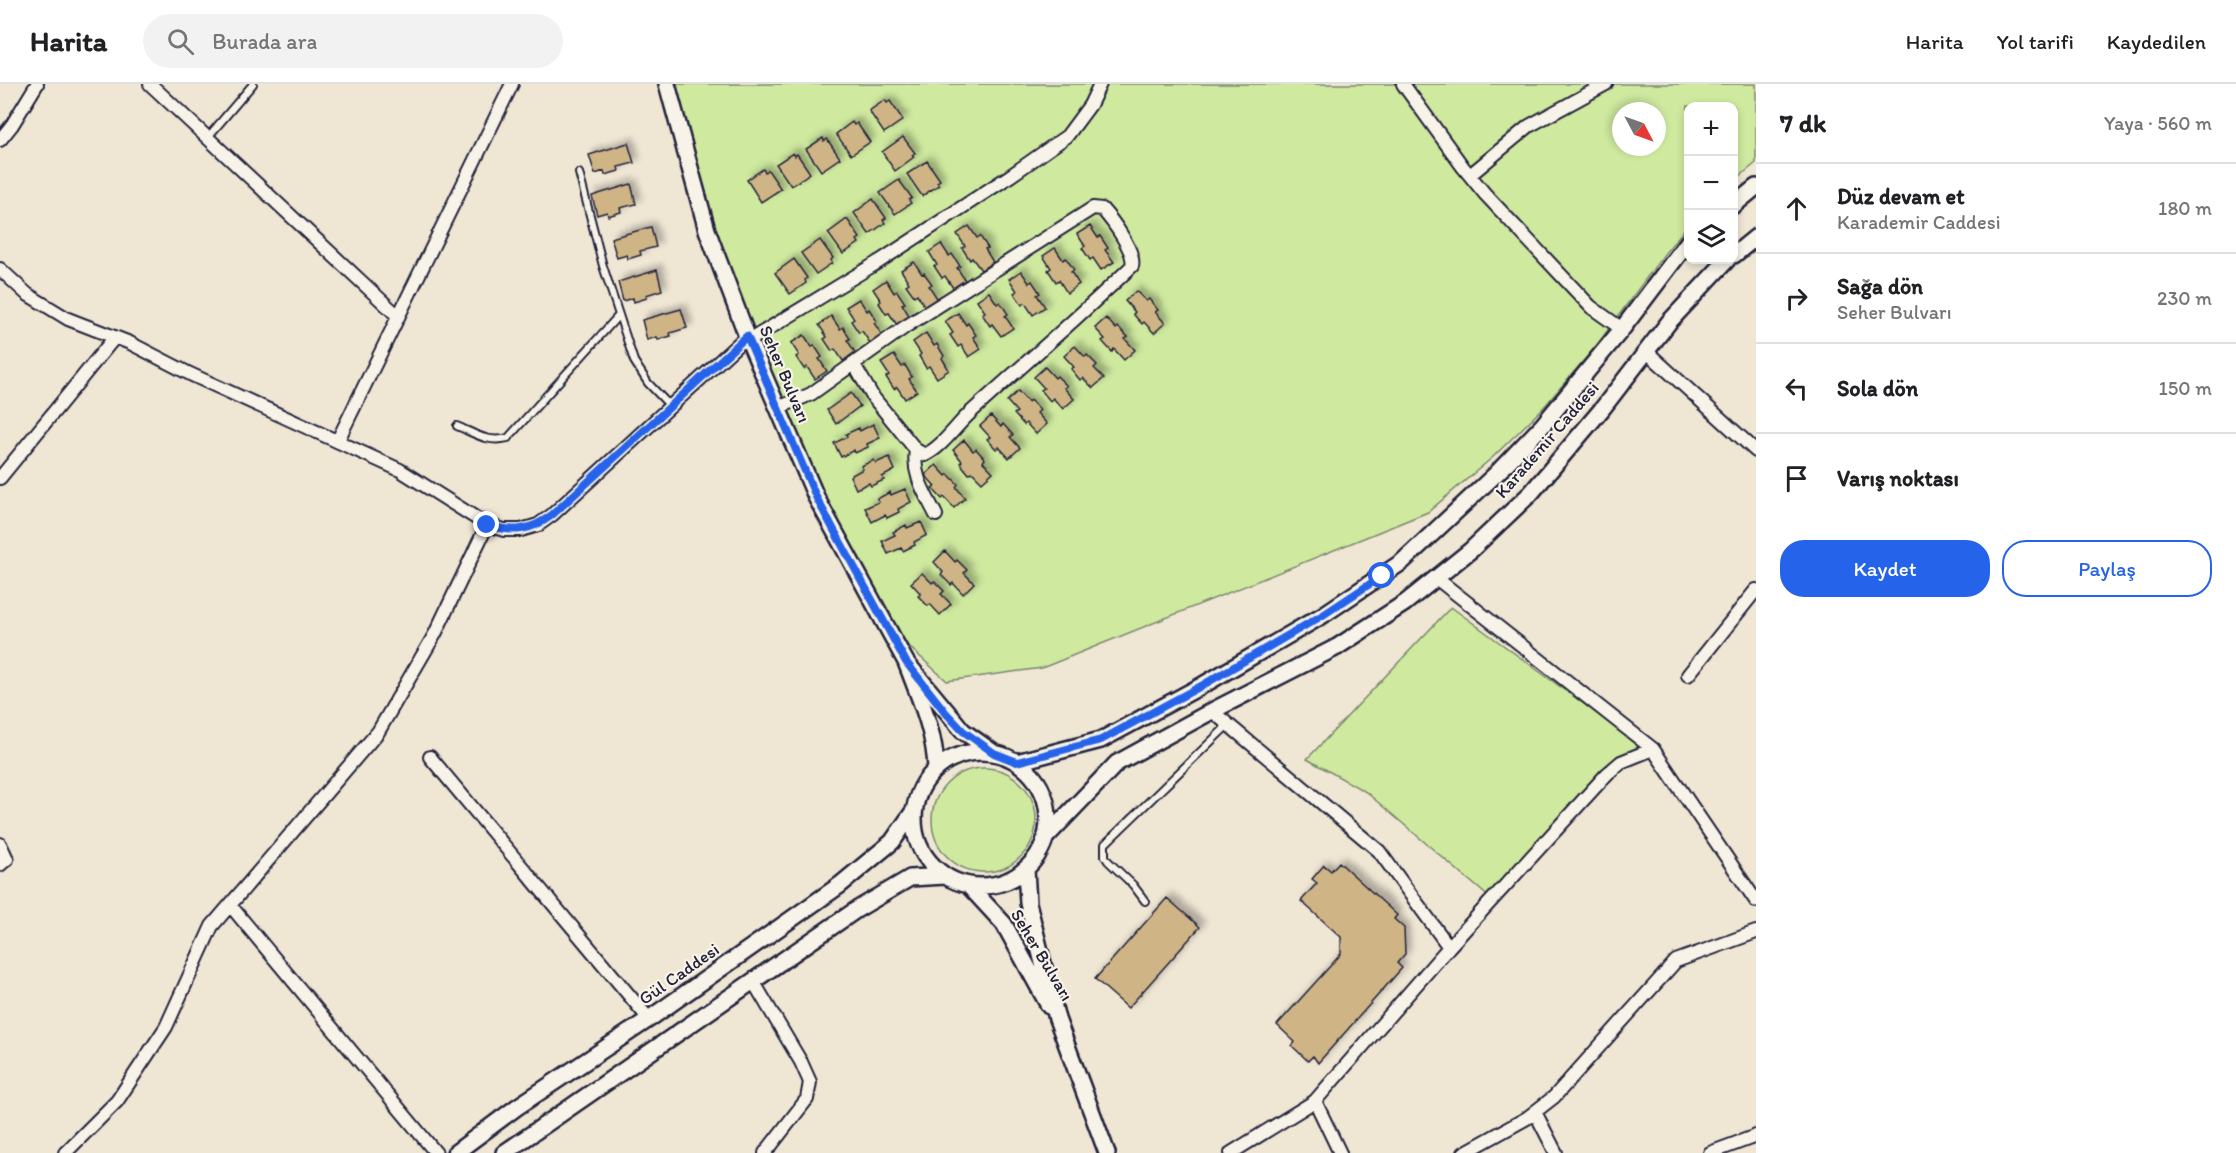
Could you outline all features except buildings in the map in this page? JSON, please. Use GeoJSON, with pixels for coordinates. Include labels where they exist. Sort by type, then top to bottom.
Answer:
{"type":"FeatureCollection","features":[{"type":"Feature","properties":{"kind":"street"},"geometry":{"type":"LineString","coordinates":[[0,141],[36,84]]}},
{"type":"Feature","properties":{"kind":"street"},"geometry":{"type":"LineString","coordinates":[[150,84],[398,316]]}},
{"type":"Feature","properties":{"kind":"street"},"geometry":{"type":"LineString","coordinates":[[338,441],[512,84]]}},
{"type":"Feature","properties":{"kind":"street","name":"Seher Bulvarı"},"geometry":{"type":"LineString","coordinates":[[667,84],[706,230],[748,338],[817,499],[906,662],[930,726],[936,769]]}},
{"type":"Feature","properties":{"kind":"street"},"geometry":{"type":"LineString","coordinates":[[0,269],[27,294],[68,319],[115,338],[400,470],[487,525],[504,530],[521,530],[538,525],[552,515],[670,406],[748,338],[880,261],[1067,136],[1090,105],[1100,84]]}},
{"type":"Feature","properties":{"kind":"street"},"geometry":{"type":"LineString","coordinates":[[1403,84],[1470,175],[1591,307],[1622,329]]}},
{"type":"Feature","properties":{"kind":"street"},"geometry":{"type":"LineString","coordinates":[[1470,175],[1529,126],[1606,84]]}},
{"type":"Feature","properties":{"kind":"street"},"geometry":{"type":"LineString","coordinates":[[1738,202],[1756,187]]}},
{"type":"Feature","properties":{"kind":"street"},"geometry":{"type":"LineString","coordinates":[[778,408],[811,394],[853,363],[905,327],[1093,208],[1102,209],[1111,219],[1133,257],[1132,266],[959,423],[937,446],[925,454],[915,450],[873,397],[853,363]]}},
{"type":"Feature","properties":{"kind":"street"},"geometry":{"type":"LineString","coordinates":[[1738,252],[1756,237]]}},
{"type":"Feature","properties":{"kind":"street","name":"Karademir Caddesi"},"geometry":{"type":"LineString","coordinates":[[1017,762],[1101,740],[1203,685],[1323,615],[1401,562],[1497,473],[1534,434],[1622,329],[1684,248]]}},
{"type":"Feature","properties":{"kind":"street","name":"Karademir Caddesi"},"geometry":{"type":"LineString","coordinates":[[1045,838],[1117,763],[1337,647],[1405,603],[1470,550],[1531,493],[1602,409],[1669,322],[1723,264]]}},
{"type":"Feature","properties":{"kind":"street"},"geometry":{"type":"LineString","coordinates":[[0,478],[115,338]]}},
{"type":"Feature","properties":{"kind":"street"},"geometry":{"type":"LineString","coordinates":[[1646,351],[1756,451]]}},
{"type":"Feature","properties":{"kind":"street"},"geometry":{"type":"LineString","coordinates":[[915,450],[915,473],[936,515]]}},
{"type":"Feature","properties":{"kind":"street"},"geometry":{"type":"LineString","coordinates":[[65,1153],[117,1101],[166,1028],[212,926],[378,732],[435,634],[487,525]]}},
{"type":"Feature","properties":{"kind":"street"},"geometry":{"type":"LineString","coordinates":[[1436,578],[1653,749],[1756,901]]}},
{"type":"Feature","properties":{"kind":"street"},"geometry":{"type":"LineString","coordinates":[[1688,675],[1756,590]]}},
{"type":"Feature","properties":{"kind":"street","name":"Seher Bulvarı"},"geometry":{"type":"LineString","coordinates":[[906,662],[963,731],[994,753]]}},
{"type":"Feature","properties":{"kind":"street"},"geometry":{"type":"LineString","coordinates":[[1212,711],[1379,851],[1449,947]]}},
{"type":"Feature","properties":{"kind":"street"},"geometry":{"type":"LineString","coordinates":[[1231,1153],[1315,1101],[1449,947],[1607,774],[1621,762],[1653,749]]}},
{"type":"Feature","properties":{"kind":"street"},"geometry":{"type":"LineString","coordinates":[[994,753],[1017,762],[1035,779],[1044,795],[1048,813],[1041,850],[1026,869],[993,886],[968,885],[945,876],[935,869],[920,849],[915,837],[913,812],[921,789],[936,769],[946,761],[963,754],[994,753]]}},
{"type":"Feature","properties":{"kind":"street"},"geometry":{"type":"LineString","coordinates":[[430,757],[649,1019]]}},
{"type":"Feature","properties":{"kind":"street","name":"Gül Caddesi"},"geometry":{"type":"LineString","coordinates":[[455,1153],[517,1107],[649,1019],[840,885],[892,842],[913,812]]}},
{"type":"Feature","properties":{"kind":"street"},"geometry":{"type":"LineString","coordinates":[[0,844],[7,859],[0,865]]}},
{"type":"Feature","properties":{"kind":"street","name":"Seher Bulvarı"},"geometry":{"type":"LineString","coordinates":[[1026,869],[1028,903],[1057,1019],[1107,1153]]}},
{"type":"Feature","properties":{"kind":"street"},"geometry":{"type":"LineString","coordinates":[[504,1153],[856,910],[910,878],[945,876]]}},
{"type":"Feature","properties":{"kind":"street","name":"Seher Bulvarı"},"geometry":{"type":"LineString","coordinates":[[968,885],[1004,924],[1057,1019]]}},
{"type":"Feature","properties":{"kind":"street"},"geometry":{"type":"LineString","coordinates":[[230,905],[436,1153]]}},
{"type":"Feature","properties":{"kind":"street"},"geometry":{"type":"LineString","coordinates":[[1464,1153],[1509,1129],[1554,1097],[1676,961],[1756,932]]}},
{"type":"Feature","properties":{"kind":"street"},"geometry":{"type":"LineString","coordinates":[[753,981],[801,1062],[810,1082],[807,1098],[765,1153]]}},
{"type":"Feature","properties":{"kind":"street"},"geometry":{"type":"LineString","coordinates":[[1315,1101],[1340,1153]]}},
{"type":"Feature","properties":{"kind":"street"},"geometry":{"type":"LineString","coordinates":[[1535,1112],[1556,1153]]}},
{"type":"Feature","properties":{"kind":"street"},"geometry":{"type":"LineString","coordinates":[[1710,1153],[1756,1136]]}},
{"type":"Feature","properties":{"kind":"lane"},"geometry":{"type":"LineString","coordinates":[[208,137],[253,84]]}},
{"type":"Feature","properties":{"kind":"lane"},"geometry":{"type":"LineString","coordinates":[[579,173],[603,266],[634,361],[648,382],[670,406]]}},
{"type":"Feature","properties":{"kind":"lane"},"geometry":{"type":"LineString","coordinates":[[457,426],[495,441],[508,438],[619,315]]}},
{"type":"Feature","properties":{"kind":"lane"},"geometry":{"type":"LineString","coordinates":[[1145,902],[1133,885],[1104,856],[1104,844],[1228,725]]}},
{"type":"Feature","properties":{"kind":"green space"},"geometry":{"type":"Polygon","coordinates":[[[667,84],[1756,84],[1756,163],[1738,178],[1738,102],[1684,102],[1684,230],[1596,346],[1543,408],[1493,457],[1428,512],[1042,668],[947,681],[895,634],[860,574],[757,361],[667,84]]]}},
{"type":"Feature","properties":{"kind":"green space"},"geometry":{"type":"Polygon","coordinates":[[[1451,607],[1640,745],[1490,898],[1366,792],[1307,759],[1451,607]]]}},
{"type":"Feature","properties":{"kind":"green space"},"geometry":{"type":"Polygon","coordinates":[[[984,768],[1004,772],[1021,783],[1032,800],[1036,820],[1032,840],[1021,857],[1004,868],[984,872],[964,868],[947,857],[936,840],[932,820],[936,800],[947,783],[964,772],[984,768]]]}},
{"type":"Feature","properties":{"kind":"route"},"geometry":{"type":"LineString","coordinates":[[487,525],[504,530],[521,530],[538,525],[552,515],[747,336],[817,499],[906,662],[963,731],[994,753],[1017,762],[1101,740],[1203,685],[1323,615],[1382,576]]}}]}
